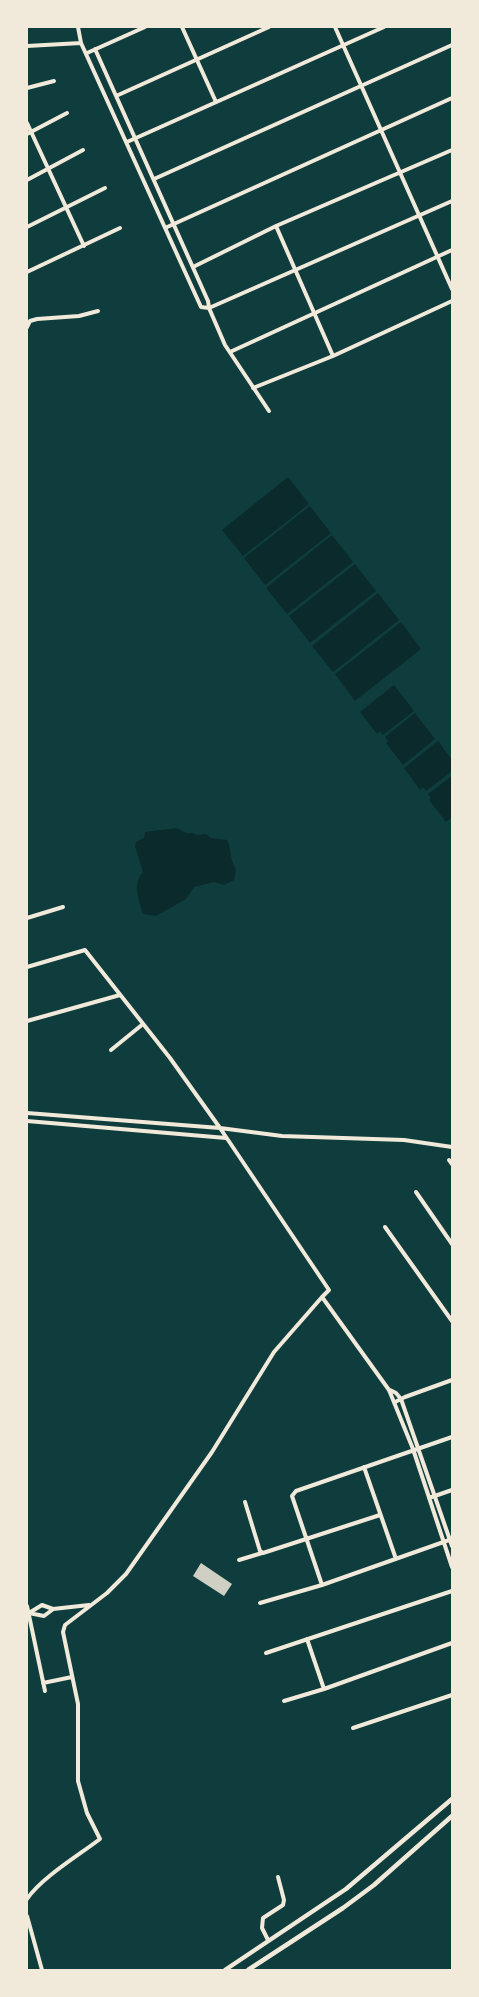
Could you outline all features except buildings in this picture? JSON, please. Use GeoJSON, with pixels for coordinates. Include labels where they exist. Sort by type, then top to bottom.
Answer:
{"type":"FeatureCollection","features":[{"type":"Feature","properties":{"kind":"street"},"geometry":{"type":"LineString","coordinates":[[78,27],[81,43],[201,307],[209,308],[452,201]]}},
{"type":"Feature","properties":{"kind":"street"},"geometry":{"type":"LineString","coordinates":[[87,53],[145,27]]}},
{"type":"Feature","properties":{"kind":"street"},"geometry":{"type":"LineString","coordinates":[[182,27],[216,102]]}},
{"type":"Feature","properties":{"kind":"street"},"geometry":{"type":"LineString","coordinates":[[116,96],[269,27]]}},
{"type":"Feature","properties":{"kind":"street"},"geometry":{"type":"LineString","coordinates":[[335,27],[452,289]]}},
{"type":"Feature","properties":{"kind":"street"},"geometry":{"type":"LineString","coordinates":[[127,142],[384,27]]}},
{"type":"Feature","properties":{"kind":"street"},"geometry":{"type":"LineString","coordinates":[[27,46],[81,43]]}},
{"type":"Feature","properties":{"kind":"street"},"geometry":{"type":"LineString","coordinates":[[154,179],[452,45]]}},
{"type":"Feature","properties":{"kind":"street"},"geometry":{"type":"LineString","coordinates":[[95,49],[230,352],[269,411]]}},
{"type":"Feature","properties":{"kind":"street"},"geometry":{"type":"LineString","coordinates":[[27,88],[54,81]]}},
{"type":"Feature","properties":{"kind":"street"},"geometry":{"type":"LineString","coordinates":[[165,228],[452,98]]}},
{"type":"Feature","properties":{"kind":"street"},"geometry":{"type":"LineString","coordinates":[[29,133],[67,113]]}},
{"type":"Feature","properties":{"kind":"street"},"geometry":{"type":"LineString","coordinates":[[27,123],[29,133],[84,246]]}},
{"type":"Feature","properties":{"kind":"street"},"geometry":{"type":"LineString","coordinates":[[27,180],[83,150]]}},
{"type":"Feature","properties":{"kind":"street"},"geometry":{"type":"LineString","coordinates":[[193,267],[276,226],[452,150]]}},
{"type":"Feature","properties":{"kind":"street"},"geometry":{"type":"LineString","coordinates":[[27,227],[105,188]]}},
{"type":"Feature","properties":{"kind":"street"},"geometry":{"type":"LineString","coordinates":[[276,226],[333,356]]}},
{"type":"Feature","properties":{"kind":"street"},"geometry":{"type":"LineString","coordinates":[[27,272],[120,228]]}},
{"type":"Feature","properties":{"kind":"street"},"geometry":{"type":"LineString","coordinates":[[230,352],[452,250]]}},
{"type":"Feature","properties":{"kind":"street"},"geometry":{"type":"LineString","coordinates":[[253,388],[333,356],[452,301]]}},
{"type":"Feature","properties":{"kind":"street"},"geometry":{"type":"LineString","coordinates":[[27,327],[30,321],[79,316],[98,311]]}},
{"type":"Feature","properties":{"kind":"street"},"geometry":{"type":"LineString","coordinates":[[27,918],[63,908]]}},
{"type":"Feature","properties":{"kind":"street"},"geometry":{"type":"LineString","coordinates":[[27,967],[85,950],[220,1128],[329,1290],[274,1352],[213,1452],[126,1574],[107,1593],[65,1625],[63,1632],[78,1704],[78,1780],[87,1813],[100,1839],[44,1882],[27,1899]]}},
{"type":"Feature","properties":{"kind":"street"},"geometry":{"type":"LineString","coordinates":[[27,1022],[120,995]]}},
{"type":"Feature","properties":{"kind":"street"},"geometry":{"type":"LineString","coordinates":[[111,1050],[143,1024]]}},
{"type":"Feature","properties":{"kind":"street"},"geometry":{"type":"LineString","coordinates":[[27,1113],[220,1128],[282,1136],[404,1140],[452,1147]]}},
{"type":"Feature","properties":{"kind":"street"},"geometry":{"type":"LineString","coordinates":[[88,1117],[88,1126]]}},
{"type":"Feature","properties":{"kind":"street"},"geometry":{"type":"LineString","coordinates":[[27,1121],[226,1138]]}},
{"type":"Feature","properties":{"kind":"street"},"geometry":{"type":"LineString","coordinates":[[416,1192],[452,1244]]}},
{"type":"Feature","properties":{"kind":"street"},"geometry":{"type":"LineString","coordinates":[[385,1227],[452,1321]]}},
{"type":"Feature","properties":{"kind":"street"},"geometry":{"type":"LineString","coordinates":[[322,1297],[389,1390],[395,1402],[452,1567]]}},
{"type":"Feature","properties":{"kind":"street"},"geometry":{"type":"LineString","coordinates":[[395,1402],[452,1380]]}},
{"type":"Feature","properties":{"kind":"street"},"geometry":{"type":"LineString","coordinates":[[389,1390],[401,1399],[452,1546]]}},
{"type":"Feature","properties":{"kind":"street"},"geometry":{"type":"LineString","coordinates":[[322,1585],[292,1496],[296,1491],[452,1437]]}},
{"type":"Feature","properties":{"kind":"street"},"geometry":{"type":"LineString","coordinates":[[364,1467],[396,1559]]}},
{"type":"Feature","properties":{"kind":"street"},"geometry":{"type":"LineString","coordinates":[[429,1498],[452,1490]]}},
{"type":"Feature","properties":{"kind":"street"},"geometry":{"type":"LineString","coordinates":[[245,1502],[260,1551],[263,1552]]}},
{"type":"Feature","properties":{"kind":"street"},"geometry":{"type":"LineString","coordinates":[[239,1560],[380,1515]]}},
{"type":"Feature","properties":{"kind":"street"},"geometry":{"type":"LineString","coordinates":[[260,1603],[322,1585],[451,1540]]}},
{"type":"Feature","properties":{"kind":"street"},"geometry":{"type":"LineString","coordinates":[[266,1653],[452,1591]]}},
{"type":"Feature","properties":{"kind":"street"},"geometry":{"type":"LineString","coordinates":[[28,1614],[44,1616],[53,1610],[93,1604]]}},
{"type":"Feature","properties":{"kind":"street"},"geometry":{"type":"LineString","coordinates":[[28,1614],[42,1605],[53,1610]]}},
{"type":"Feature","properties":{"kind":"street"},"geometry":{"type":"LineString","coordinates":[[27,1606],[45,1691]]}},
{"type":"Feature","properties":{"kind":"street"},"geometry":{"type":"LineString","coordinates":[[307,1639],[324,1689]]}},
{"type":"Feature","properties":{"kind":"street"},"geometry":{"type":"LineString","coordinates":[[284,1701],[452,1643]]}},
{"type":"Feature","properties":{"kind":"street"},"geometry":{"type":"LineString","coordinates":[[43,1683],[72,1677]]}},
{"type":"Feature","properties":{"kind":"street"},"geometry":{"type":"LineString","coordinates":[[353,1728],[452,1695]]}},
{"type":"Feature","properties":{"kind":"street"},"geometry":{"type":"LineString","coordinates":[[225,1970],[346,1889],[452,1799]]}},
{"type":"Feature","properties":{"kind":"street"},"geometry":{"type":"LineString","coordinates":[[248,1970],[374,1885],[452,1816]]}},
{"type":"Feature","properties":{"kind":"street"},"geometry":{"type":"LineString","coordinates":[[268,1940],[262,1928],[263,1918],[283,1905],[284,1900],[278,1877]]}},
{"type":"Feature","properties":{"kind":"street"},"geometry":{"type":"LineString","coordinates":[[27,1916],[42,1970]]}},
{"type":"Feature","properties":{"kind":"water"},"geometry":{"type":"Polygon","coordinates":[[[288,477],[309,504],[243,556],[222,530],[288,477]]]}},
{"type":"Feature","properties":{"kind":"water"},"geometry":{"type":"Polygon","coordinates":[[[310,506],[331,533],[265,585],[244,558],[310,506]]]}},
{"type":"Feature","properties":{"kind":"water"},"geometry":{"type":"Polygon","coordinates":[[[332,535],[353,562],[287,614],[266,588],[332,535]]]}},
{"type":"Feature","properties":{"kind":"water"},"geometry":{"type":"Polygon","coordinates":[[[355,564],[376,591],[310,643],[289,616],[355,564]]]}},
{"type":"Feature","properties":{"kind":"water"},"geometry":{"type":"Polygon","coordinates":[[[378,593],[399,620],[333,672],[312,646],[378,593]]]}},
{"type":"Feature","properties":{"kind":"water"},"geometry":{"type":"Polygon","coordinates":[[[401,622],[421,649],[355,701],[335,674],[401,622]]]}},
{"type":"Feature","properties":{"kind":"water"},"geometry":{"type":"Polygon","coordinates":[[[394,685],[414,711],[383,735],[380,731],[377,734],[360,712],[394,685]]]}},
{"type":"Feature","properties":{"kind":"water"},"geometry":{"type":"Polygon","coordinates":[[[415,713],[435,739],[403,765],[386,743],[388,741],[385,737],[415,713]]]}},
{"type":"Feature","properties":{"kind":"water"},"geometry":{"type":"Polygon","coordinates":[[[438,741],[452,760],[452,771],[426,791],[423,787],[420,790],[404,768],[438,741]]]}},
{"type":"Feature","properties":{"kind":"water"},"geometry":{"type":"Polygon","coordinates":[[[452,776],[452,817],[446,822],[429,800],[431,798],[428,794],[452,776]]]}},
{"type":"Feature","properties":{"kind":"water"},"geometry":{"type":"Polygon","coordinates":[[[177,828],[186,833],[206,834],[211,838],[227,840],[236,870],[234,880],[224,885],[214,882],[194,887],[186,899],[156,916],[143,914],[137,887],[143,872],[135,846],[136,842],[144,838],[145,832],[177,828]]]}}]}
